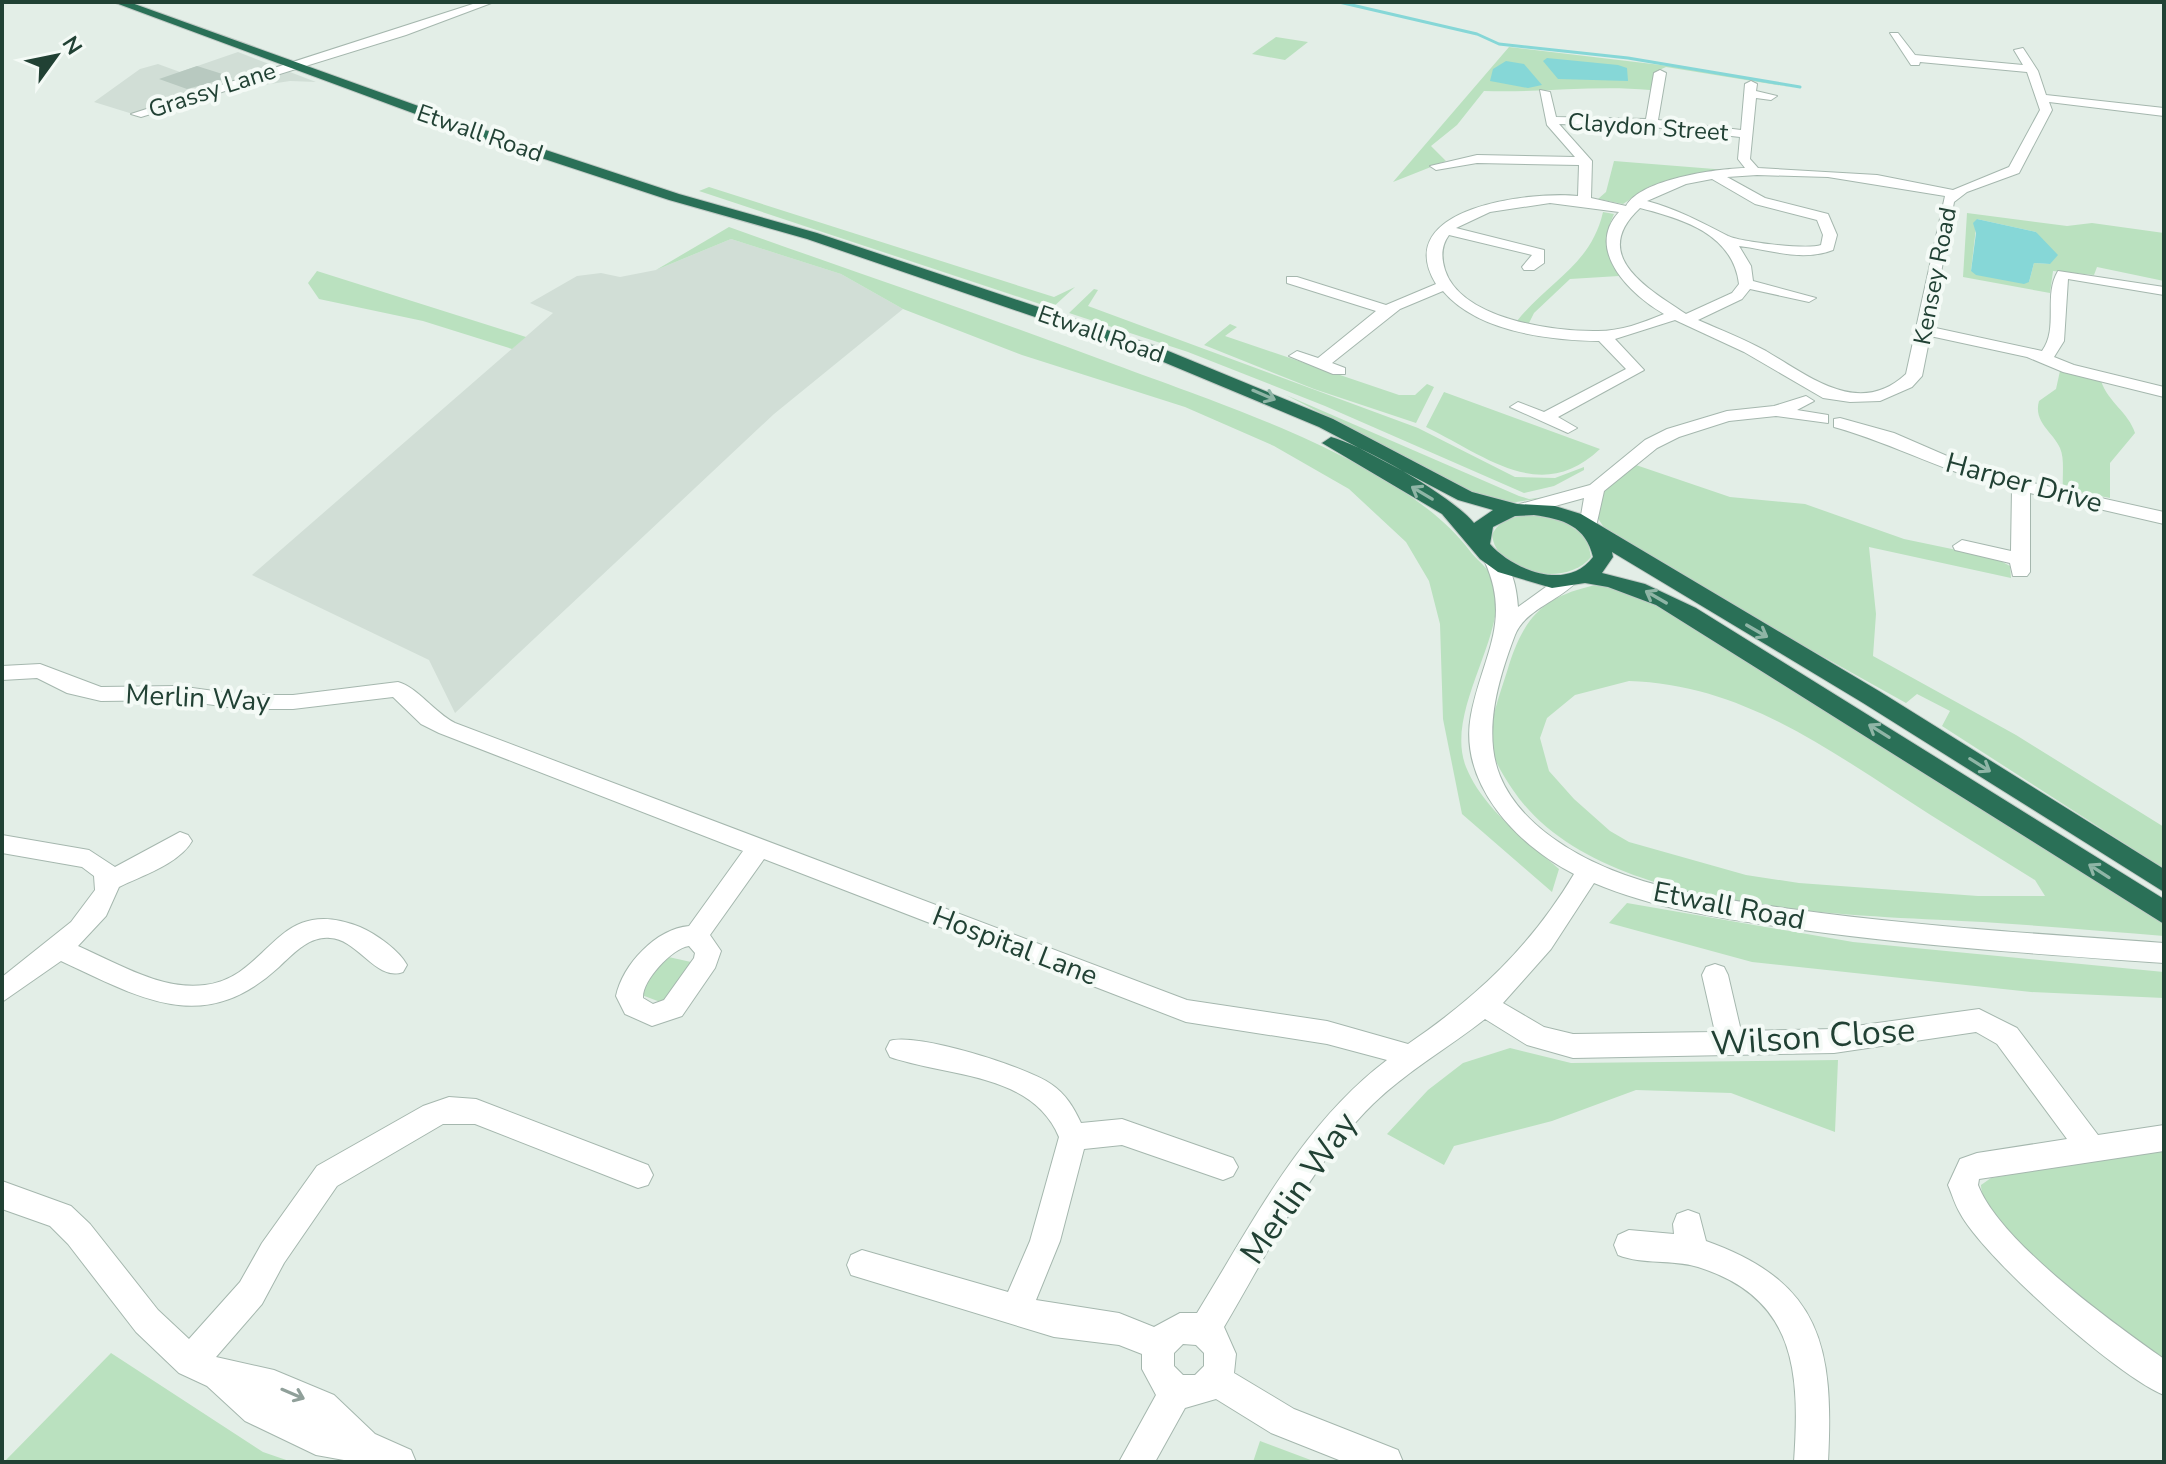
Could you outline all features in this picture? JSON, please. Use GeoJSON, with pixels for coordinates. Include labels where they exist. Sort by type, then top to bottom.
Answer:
{"type":"FeatureCollection","features":[{"type":"Feature","properties":{"kind":"highway","name":"Etwall Road"},"geometry":{"type":"LineString","coordinates":[[119,2],[188,24],[286,65],[674,197],[779,238],[1075,339],[1247,403],[1356,456],[1435,500],[1463,520],[1495,562]]}},
{"type":"Feature","properties":{"kind":"highway","name":"Etwall Road"},"geometry":{"type":"LineString","coordinates":[[674,197],[803,233],[1169,357],[1326,423],[1465,496],[1520,508],[1553,511],[1592,530],[1871,697],[2164,882]]}},
{"type":"Feature","properties":{"kind":"highway"},"geometry":{"type":"LineString","coordinates":[[1480,543],[1483,524],[1495,514],[1520,508]]}},
{"type":"Feature","properties":{"kind":"highway"},"geometry":{"type":"LineString","coordinates":[[1576,578],[1600,565],[1603,557],[1601,541],[1592,530]]}},
{"type":"Feature","properties":{"kind":"highway"},"geometry":{"type":"LineString","coordinates":[[1495,562],[1521,575],[1624,582],[1661,599],[1884,734],[2164,913]]}},
{"type":"Feature","properties":{"kind":"street","name":"Grassy Lane"},"geometry":{"type":"LineString","coordinates":[[137,114],[286,65],[409,31],[489,2]]}},
{"type":"Feature","properties":{"kind":"street"},"geometry":{"type":"LineString","coordinates":[[1894,35],[1914,61],[2031,69]]}},
{"type":"Feature","properties":{"kind":"street"},"geometry":{"type":"LineString","coordinates":[[2019,50],[2043,98],[2164,112]]}},
{"type":"Feature","properties":{"kind":"street"},"geometry":{"type":"LineString","coordinates":[[1642,76],[1659,76],[1651,112],[1653,123]]}},
{"type":"Feature","properties":{"kind":"street"},"geometry":{"type":"LineString","coordinates":[[1755,172],[1744,159],[1750,89],[1771,96]]}},
{"type":"Feature","properties":{"kind":"street"},"geometry":{"type":"LineString","coordinates":[[1529,98],[1545,96],[1551,120],[1586,161],[1590,171],[1584,200]]}},
{"type":"Feature","properties":{"kind":"street","name":"Kensey Road"},"geometry":{"type":"LineString","coordinates":[[1864,413],[1880,397],[1905,386],[1914,376],[1945,208],[1953,194],[2014,170],[2045,116],[2043,98]]}},
{"type":"Feature","properties":{"kind":"street","name":"Claydon Street"},"geometry":{"type":"LineString","coordinates":[[1551,120],[1653,123],[1745,134]]}},
{"type":"Feature","properties":{"kind":"street"},"geometry":{"type":"LineString","coordinates":[[1437,149],[1454,162]]}},
{"type":"Feature","properties":{"kind":"street"},"geometry":{"type":"LineString","coordinates":[[1436,166],[1454,162],[1586,161]]}},
{"type":"Feature","properties":{"kind":"street"},"geometry":{"type":"LineString","coordinates":[[1682,317],[1643,292],[1619,265],[1613,249],[1614,235],[1631,206],[1666,186],[1755,172],[1836,172],[1953,194]]}},
{"type":"Feature","properties":{"kind":"street"},"geometry":{"type":"LineString","coordinates":[[1716,176],[1760,201],[1823,217],[1830,235],[1828,247],[1815,252],[1749,241],[1726,242]]}},
{"type":"Feature","properties":{"kind":"street"},"geometry":{"type":"LineString","coordinates":[[1541,198],[1584,200],[1631,206],[1695,223],[1726,242],[1744,265],[1746,284],[1737,296],[1682,317],[1603,336],[1537,331],[1506,324],[1472,306],[1446,286],[1436,268],[1434,253],[1446,230],[1460,220],[1490,207],[1541,198]]}},
{"type":"Feature","properties":{"kind":"street"},"geometry":{"type":"LineString","coordinates":[[1446,230],[1539,253],[1539,260],[1529,267]]}},
{"type":"Feature","properties":{"kind":"street"},"geometry":{"type":"LineString","coordinates":[[2044,358],[2054,345],[2057,294],[2063,274],[2164,291]]}},
{"type":"Feature","properties":{"kind":"street"},"geometry":{"type":"LineString","coordinates":[[1293,279],[1387,310]]}},
{"type":"Feature","properties":{"kind":"street"},"geometry":{"type":"LineString","coordinates":[[1746,284],[1810,298]]}},
{"type":"Feature","properties":{"kind":"street"},"geometry":{"type":"LineString","coordinates":[[1321,364],[1387,310],[1415,294],[1446,286]]}},
{"type":"Feature","properties":{"kind":"street","name":"Harper Drive"},"geometry":{"type":"LineString","coordinates":[[1682,317],[1752,350],[1798,379],[1834,395],[1864,413],[1888,437]]}},
{"type":"Feature","properties":{"kind":"street"},"geometry":{"type":"LineString","coordinates":[[1924,330],[2044,358],[2069,369],[2164,392]]}},
{"type":"Feature","properties":{"kind":"street"},"geometry":{"type":"LineString","coordinates":[[1546,418],[1561,407],[1636,370],[1603,336]]}},
{"type":"Feature","properties":{"kind":"street"},"geometry":{"type":"LineString","coordinates":[[1297,356],[1339,371]]}},
{"type":"Feature","properties":{"kind":"street"},"geometry":{"type":"LineString","coordinates":[[1798,379],[1810,411],[1831,421]]}},
{"type":"Feature","properties":{"kind":"street"},"geometry":{"type":"LineString","coordinates":[[1520,508],[1596,489],[1651,444],[1673,433],[1727,416],[1776,411],[1808,399],[1834,395],[1880,397]]}},
{"type":"Feature","properties":{"kind":"street"},"geometry":{"type":"LineString","coordinates":[[1518,407],[1568,428]]}},
{"type":"Feature","properties":{"kind":"street"},"geometry":{"type":"LineString","coordinates":[[1776,411],[1855,422],[1864,413]]}},
{"type":"Feature","properties":{"kind":"street","name":"Harper Drive"},"geometry":{"type":"LineString","coordinates":[[1831,421],[1888,437],[1948,465],[2021,486],[2164,518]]}},
{"type":"Feature","properties":{"kind":"street"},"geometry":{"type":"LineString","coordinates":[[1962,546],[2020,566],[2021,486]]}},
{"type":"Feature","properties":{"kind":"street"},"geometry":{"type":"LineString","coordinates":[[1592,530],[1587,517],[1596,489]]}},
{"type":"Feature","properties":{"kind":"street","name":"Etwall Road"},"geometry":{"type":"LineString","coordinates":[[1495,562],[1509,589],[1507,629],[1479,715],[1477,740],[1483,765],[1500,797],[1514,814],[1552,848],[1589,871],[1664,897],[1870,931],[2164,953]]}},
{"type":"Feature","properties":{"kind":"street","name":"Etwall Road"},"geometry":{"type":"LineString","coordinates":[[1507,629],[1542,596],[1576,578]]}},
{"type":"Feature","properties":{"kind":"street","name":"Merlin Way"},"geometry":{"type":"LineString","coordinates":[[2,673],[40,671],[67,685],[101,694],[178,693],[243,702],[293,702],[398,689]]}},
{"type":"Feature","properties":{"kind":"street","name":"Hospital Lane"},"geometry":{"type":"LineString","coordinates":[[398,689],[429,719],[447,728],[1186,1011],[1369,1039],[1409,1056]]}},
{"type":"Feature","properties":{"kind":"street"},"geometry":{"type":"LineString","coordinates":[[108,881],[152,860],[180,841]]}},
{"type":"Feature","properties":{"kind":"street"},"geometry":{"type":"LineString","coordinates":[[2,844],[78,855],[99,864],[108,881],[105,901],[58,948],[2,991]]}},
{"type":"Feature","properties":{"kind":"street"},"geometry":{"type":"LineString","coordinates":[[696,936],[758,849]]}},
{"type":"Feature","properties":{"kind":"street"},"geometry":{"type":"LineString","coordinates":[[1409,1056],[1483,1004],[1554,927],[1589,871]]}},
{"type":"Feature","properties":{"kind":"street"},"geometry":{"type":"LineString","coordinates":[[58,948],[118,974],[179,995],[194,997],[210,996],[241,983],[288,942],[331,927],[356,933],[394,965]]}},
{"type":"Feature","properties":{"kind":"street"},"geometry":{"type":"LineString","coordinates":[[1715,975],[1731,1045]]}},
{"type":"Feature","properties":{"kind":"street","name":"Wilson Close"},"geometry":{"type":"LineString","coordinates":[[1483,1004],[1537,1037],[1563,1044],[1731,1045],[1834,1041],[1966,1021],[1988,1023],[2007,1036],[2092,1150]]}},
{"type":"Feature","properties":{"kind":"street"},"geometry":{"type":"LineString","coordinates":[[900,1049],[1027,1084],[1055,1103],[1073,1137],[1045,1241],[1016,1310]]}},
{"type":"Feature","properties":{"kind":"street","name":"Merlin Way"},"geometry":{"type":"LineString","coordinates":[[1203,1332],[1309,1160],[1351,1109],[1409,1056]]}},
{"type":"Feature","properties":{"kind":"street"},"geometry":{"type":"LineString","coordinates":[[204,1368],[273,1253],[327,1176],[433,1115],[449,1109],[476,1112],[638,1175]]}},
{"type":"Feature","properties":{"kind":"street"},"geometry":{"type":"LineString","coordinates":[[1073,1137],[1122,1132],[1223,1167]]}},
{"type":"Feature","properties":{"kind":"street"},"geometry":{"type":"LineString","coordinates":[[2164,1138],[1970,1168],[1963,1185],[1967,1198],[2060,1299],[2164,1379]]}},
{"type":"Feature","properties":{"kind":"street"},"geometry":{"type":"LineString","coordinates":[[2,1195],[60,1216],[79,1234],[147,1321],[257,1409],[316,1438],[365,1447],[399,1462]]}},
{"type":"Feature","properties":{"kind":"street"},"geometry":{"type":"LineString","coordinates":[[1629,1245],[1690,1238],[1723,1261],[1751,1275],[1775,1295],[1802,1334],[1812,1361],[1811,1462]]}},
{"type":"Feature","properties":{"kind":"street"},"geometry":{"type":"LineString","coordinates":[[862,1265],[1054,1321],[1119,1329],[1160,1345]]}},
{"type":"Feature","properties":{"kind":"street"},"geometry":{"type":"LineString","coordinates":[[1194,1328],[1203,1332],[1212,1339],[1221,1359],[1215,1380],[1198,1392],[1177,1390],[1161,1375],[1157,1355],[1160,1345],[1174,1331],[1194,1328]]}},
{"type":"Feature","properties":{"kind":"street"},"geometry":{"type":"LineString","coordinates":[[1215,1380],[1283,1421],[1386,1462]]}},
{"type":"Feature","properties":{"kind":"street"},"geometry":{"type":"LineString","coordinates":[[1136,1462],[1177,1390]]}},
{"type":"Feature","properties":{"kind":"shaded area"},"geometry":{"type":"Polygon","coordinates":[[[238,52],[316,82],[290,81],[198,95],[136,115],[94,102],[140,69],[158,64],[180,72],[238,52]]]}},
{"type":"Feature","properties":{"kind":"shaded area"},"geometry":{"type":"Polygon","coordinates":[[[731,239],[841,274],[903,309],[774,414],[455,713],[429,660],[252,575],[553,313],[530,303],[577,276],[601,273],[620,277],[656,270],[731,239]]]}},
{"type":"Feature","properties":{"kind":"green space"},"geometry":{"type":"Polygon","coordinates":[[[1276,37],[1308,42],[1285,60],[1252,54],[1276,37]]]}},
{"type":"Feature","properties":{"kind":"green space"},"geometry":{"type":"Polygon","coordinates":[[[1509,47],[1703,70],[1796,88],[1666,67],[1657,71],[1650,90],[1484,91],[1457,125],[1431,146],[1446,161],[1393,182],[1509,47]]]}},
{"type":"Feature","properties":{"kind":"green space"},"geometry":{"type":"Polygon","coordinates":[[[1614,161],[1727,170],[1650,186],[1623,204],[1598,199],[1606,192],[1614,161]]]}},
{"type":"Feature","properties":{"kind":"green space"},"geometry":{"type":"Polygon","coordinates":[[[709,187],[1054,297],[1075,287],[1052,308],[699,191],[709,187]]]}},
{"type":"Feature","properties":{"kind":"green space"},"geometry":{"type":"Polygon","coordinates":[[[1603,212],[1614,214],[1608,231],[1608,246],[1619,276],[1570,279],[1534,313],[1528,325],[1517,321],[1579,259],[1589,246],[1603,212]]]}},
{"type":"Feature","properties":{"kind":"green space"},"geometry":{"type":"Polygon","coordinates":[[[1967,213],[2067,226],[2092,223],[2164,233],[2164,281],[2097,267],[2094,275],[2053,271],[2050,293],[1963,277],[1967,213]],[[1977,219],[1971,271],[2029,282],[2034,263],[2050,264],[2036,232],[1977,219]]]}},
{"type":"Feature","properties":{"kind":"green space"},"geometry":{"type":"Polygon","coordinates":[[[729,227],[1256,418],[1356,463],[1401,490],[1440,519],[1488,571],[1496,594],[1489,640],[1464,718],[1461,743],[1466,767],[1494,810],[1559,869],[1552,892],[1462,814],[1443,719],[1440,624],[1429,581],[1406,542],[1349,489],[1274,446],[1185,407],[1022,355],[903,309],[841,274],[731,239],[656,270],[729,227]]]}},
{"type":"Feature","properties":{"kind":"green space"},"geometry":{"type":"Polygon","coordinates":[[[317,271],[526,337],[512,349],[423,321],[319,299],[308,283],[317,271]]]}},
{"type":"Feature","properties":{"kind":"green space"},"geometry":{"type":"Polygon","coordinates":[[[1094,289],[1098,290],[1088,306],[1418,428],[1515,477],[1555,478],[1584,467],[1584,470],[1554,486],[1524,493],[1325,406],[1188,352],[1069,313],[1094,289]]]}},
{"type":"Feature","properties":{"kind":"green space"},"geometry":{"type":"Polygon","coordinates":[[[1230,324],[1237,327],[1225,336],[1399,395],[1415,395],[1427,384],[1434,387],[1416,423],[1314,389],[1204,345],[1230,324]]]}},
{"type":"Feature","properties":{"kind":"green space"},"geometry":{"type":"Polygon","coordinates":[[[2060,371],[2101,381],[2135,433],[2110,463],[2110,498],[2063,489],[2062,452],[2041,421],[2038,408],[2039,401],[2056,389],[2060,371]]]}},
{"type":"Feature","properties":{"kind":"green space"},"geometry":{"type":"Polygon","coordinates":[[[1444,392],[1600,449],[1578,465],[1556,473],[1535,474],[1513,470],[1426,427],[1444,392]]]}},
{"type":"Feature","properties":{"kind":"green space"},"geometry":{"type":"Polygon","coordinates":[[[1286,395],[1519,496],[1529,499],[1555,496],[1510,503],[1478,495],[1286,395]]]}},
{"type":"Feature","properties":{"kind":"green space"},"geometry":{"type":"Polygon","coordinates":[[[1633,464],[1730,497],[1805,504],[1904,539],[1995,558],[2010,566],[2011,578],[1869,547],[1876,614],[1873,656],[2016,735],[2164,827],[2164,869],[1942,726],[1950,711],[1917,694],[1906,703],[1611,538],[1595,514],[1603,490],[1633,464]]]}},
{"type":"Feature","properties":{"kind":"green space"},"geometry":{"type":"Polygon","coordinates":[[[1533,515],[1565,522],[1587,538],[1591,557],[1567,572],[1551,574],[1535,573],[1506,560],[1497,549],[1492,535],[1495,529],[1509,519],[1533,515]]]}},
{"type":"Feature","properties":{"kind":"green space"},"geometry":{"type":"Polygon","coordinates":[[[1596,585],[1617,590],[1678,616],[2164,922],[2164,936],[1797,910],[1729,900],[1663,885],[1603,862],[1552,831],[1513,790],[1498,764],[1491,742],[1498,699],[1522,633],[1539,610],[1578,590],[1596,585]],[[1629,681],[1575,695],[1547,718],[1540,738],[1549,771],[1574,799],[1610,831],[1629,842],[1746,875],[1799,883],[1978,896],[2045,896],[2035,880],[1802,734],[1737,703],[1667,684],[1629,681]]]}},
{"type":"Feature","properties":{"kind":"green space"},"geometry":{"type":"Polygon","coordinates":[[[1627,903],[1853,942],[2164,972],[2164,998],[2031,992],[1752,962],[1609,923],[1627,903]]]}},
{"type":"Feature","properties":{"kind":"green space"},"geometry":{"type":"Polygon","coordinates":[[[664,956],[691,962],[663,1003],[639,994],[664,956]]]}},
{"type":"Feature","properties":{"kind":"green space"},"geometry":{"type":"Polygon","coordinates":[[[1510,1048],[1571,1063],[1838,1060],[1835,1132],[1731,1093],[1636,1090],[1552,1121],[1454,1146],[1444,1165],[1387,1134],[1428,1090],[1463,1063],[1510,1048]]]}},
{"type":"Feature","properties":{"kind":"green space"},"geometry":{"type":"Polygon","coordinates":[[[2164,1149],[2164,1365],[2089,1308],[2029,1254],[1987,1205],[1981,1185],[1991,1178],[2164,1149]]]}},
{"type":"Feature","properties":{"kind":"green space"},"geometry":{"type":"Polygon","coordinates":[[[111,1353],[263,1452],[292,1462],[4,1462],[111,1353]]]}},
{"type":"Feature","properties":{"kind":"green space"},"geometry":{"type":"Polygon","coordinates":[[[1260,1441],[1316,1462],[1253,1462],[1260,1441]]]}},
{"type":"Feature","properties":{"kind":"water"},"geometry":{"type":"Polygon","coordinates":[[[1547,58],[1618,65],[1627,68],[1628,81],[1558,79],[1543,61],[1547,58]]]}},
{"type":"Feature","properties":{"kind":"water"},"geometry":{"type":"Polygon","coordinates":[[[1506,61],[1524,64],[1542,85],[1528,88],[1490,81],[1493,69],[1506,61]]]}},
{"type":"Feature","properties":{"kind":"water"},"geometry":{"type":"Polygon","coordinates":[[[1977,219],[2036,232],[2058,255],[2050,264],[2034,263],[2029,282],[2024,284],[1976,275],[1971,271],[1976,233],[1973,223],[1977,219]]]}},
{"type":"Feature","properties":{"kind":"building"},"geometry":{"type":"Polygon","coordinates":[[[197,66],[232,77],[187,89],[159,79],[197,66]]]}},
{"type":"Feature","properties":{"kind":"waterway"},"geometry":{"type":"LineString","coordinates":[[1339,2],[1477,34],[1499,44],[1628,58],[1800,87]]}}]}
